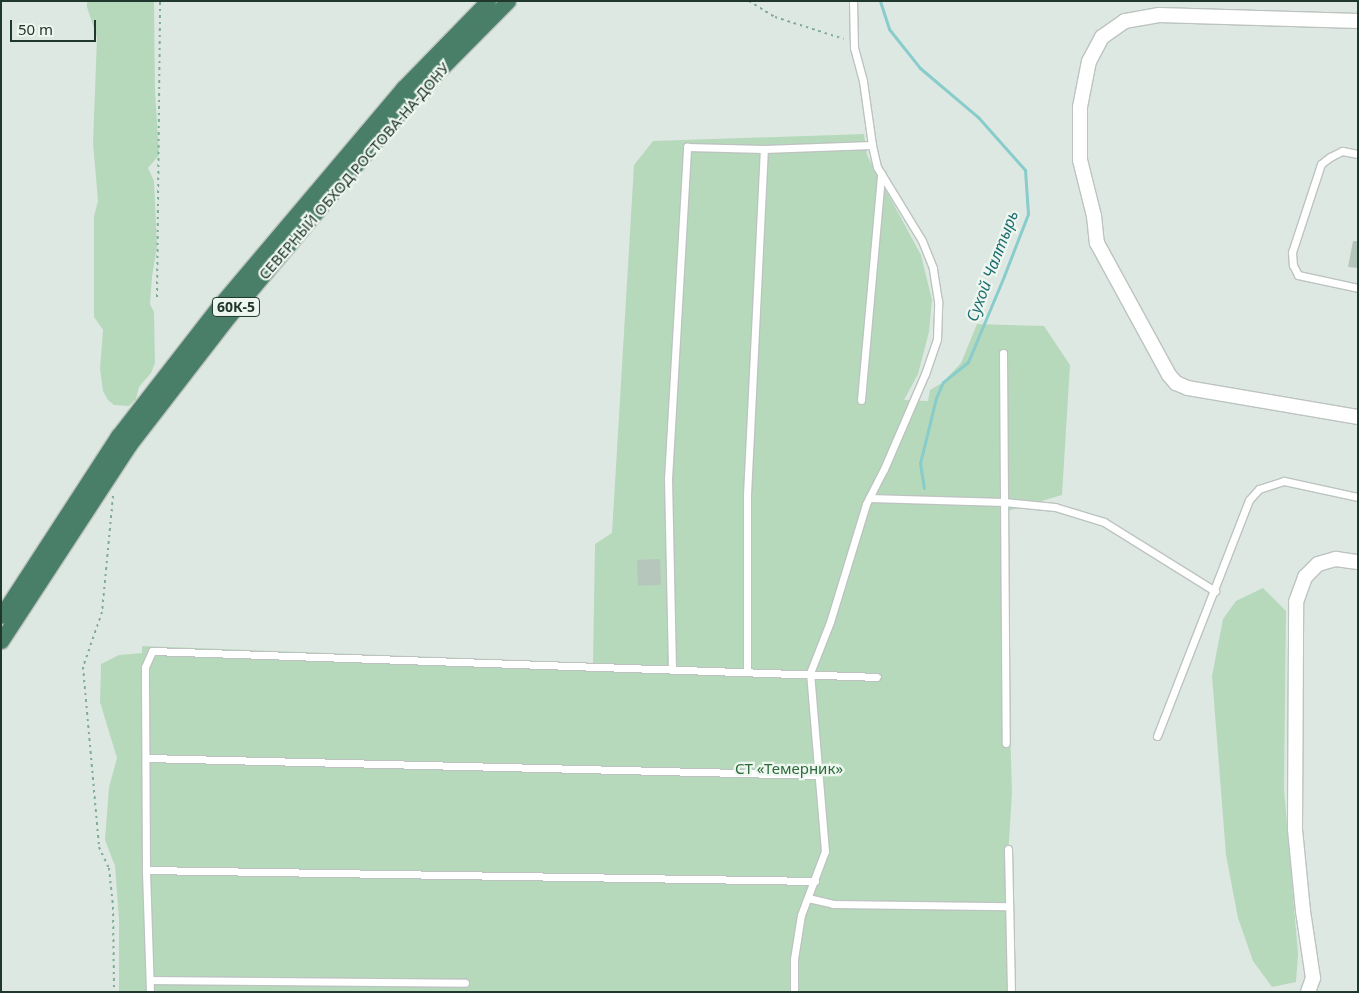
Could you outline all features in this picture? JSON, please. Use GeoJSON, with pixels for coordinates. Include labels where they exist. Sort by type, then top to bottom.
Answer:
{"type":"FeatureCollection","features":[{"type":"Feature","properties":{"kind":"highway","name":"СЕВЕРНЫЙ ОБХОД РОСТОВА-НА-ДОНУ"},"geometry":{"type":"LineString","coordinates":[[1,616],[118,436],[218,307],[403,88],[488,1]]}},
{"type":"Feature","properties":{"kind":"highway","name":"СЕВЕРНЫЙ ОБХОД РОСТОВА-НА-ДОНУ"},"geometry":{"type":"LineString","coordinates":[[1,642],[130,444],[229,316],[413,97],[508,1]]}},
{"type":"Feature","properties":{"kind":"street"},"geometry":{"type":"LineString","coordinates":[[1358,22],[1159,15],[1125,21],[1102,36],[1089,61],[1080,107],[1080,160],[1094,216],[1097,243],[1169,376],[1176,383],[1188,388],[1358,417]]}},
{"type":"Feature","properties":{"kind":"street"},"geometry":{"type":"LineString","coordinates":[[1308,992],[1313,978],[1303,911],[1295,829],[1296,602],[1305,577],[1318,564],[1336,559],[1358,562]]}},
{"type":"Feature","properties":{"kind":"lane"},"geometry":{"type":"LineString","coordinates":[[794,992],[794,959],[802,914],[825,851],[817,775],[810,673],[830,622],[869,498],[925,374],[937,339],[938,301],[933,268],[921,239],[881,174],[872,145],[863,81],[854,42],[853,1]]}},
{"type":"Feature","properties":{"kind":"lane"},"geometry":{"type":"LineString","coordinates":[[672,669],[668,479],[687,147],[764,149],[872,145]]}},
{"type":"Feature","properties":{"kind":"lane"},"geometry":{"type":"LineString","coordinates":[[747,671],[747,495],[764,149]]}},
{"type":"Feature","properties":{"kind":"lane"},"geometry":{"type":"LineString","coordinates":[[1358,154],[1342,151],[1321,164],[1292,252],[1293,264],[1298,275],[1358,288]]}},
{"type":"Feature","properties":{"kind":"lane"},"geometry":{"type":"LineString","coordinates":[[861,400],[881,174]]}},
{"type":"Feature","properties":{"kind":"lane"},"geometry":{"type":"LineString","coordinates":[[1003,353],[1006,743]]}},
{"type":"Feature","properties":{"kind":"lane"},"geometry":{"type":"LineString","coordinates":[[1157,736],[1249,500],[1259,490],[1284,481],[1358,496]]}},
{"type":"Feature","properties":{"kind":"lane"},"geometry":{"type":"LineString","coordinates":[[869,498],[1004,502],[1055,507],[1104,522],[1215,591]]}},
{"type":"Feature","properties":{"kind":"lane"},"geometry":{"type":"LineString","coordinates":[[150,992],[146,870],[145,667],[152,651],[810,673],[877,677]]}},
{"type":"Feature","properties":{"kind":"lane"},"geometry":{"type":"LineString","coordinates":[[146,758],[817,775]]}},
{"type":"Feature","properties":{"kind":"lane"},"geometry":{"type":"LineString","coordinates":[[1008,849],[1011,992]]}},
{"type":"Feature","properties":{"kind":"lane"},"geometry":{"type":"LineString","coordinates":[[146,870],[815,880]]}},
{"type":"Feature","properties":{"kind":"lane"},"geometry":{"type":"LineString","coordinates":[[808,898],[833,904],[1009,906]]}},
{"type":"Feature","properties":{"kind":"lane"},"geometry":{"type":"LineString","coordinates":[[150,980],[465,983]]}},
{"type":"Feature","properties":{"kind":"path"},"geometry":{"type":"LineString","coordinates":[[157,297],[160,1]]}},
{"type":"Feature","properties":{"kind":"path"},"geometry":{"type":"LineString","coordinates":[[749,1],[775,17],[854,42]]}},
{"type":"Feature","properties":{"kind":"path"},"geometry":{"type":"LineString","coordinates":[[113,495],[102,612],[83,667],[99,847],[109,868],[114,907],[114,992]]}},
{"type":"Feature","properties":{"kind":"green space"},"geometry":{"type":"Polygon","coordinates":[[[87,1],[154,1],[155,91],[159,155],[148,168],[154,181],[157,246],[150,304],[154,312],[155,363],[151,373],[139,387],[136,399],[129,406],[114,405],[108,400],[103,391],[100,369],[103,330],[94,317],[94,216],[98,201],[93,143],[97,38],[87,7],[87,1]]]}},
{"type":"Feature","properties":{"kind":"green space","name":"СТ «Темерник»"},"geometry":{"type":"Polygon","coordinates":[[[864,134],[867,155],[921,255],[932,300],[929,332],[918,374],[904,400],[928,401],[930,390],[942,383],[961,363],[977,324],[1044,326],[1070,365],[1062,495],[1004,512],[1012,793],[1008,857],[1013,910],[1009,992],[119,992],[119,920],[115,866],[105,840],[109,787],[117,758],[100,702],[101,664],[119,655],[142,653],[142,646],[593,663],[595,544],[612,533],[634,165],[653,141],[864,134]]]}},
{"type":"Feature","properties":{"kind":"green space"},"geometry":{"type":"Polygon","coordinates":[[[1263,588],[1286,611],[1284,789],[1298,954],[1296,982],[1272,987],[1253,961],[1238,918],[1226,855],[1212,676],[1223,619],[1236,601],[1263,588]]]}},
{"type":"Feature","properties":{"kind":"building"},"geometry":{"type":"Polygon","coordinates":[[[1353,241],[1358,241],[1358,268],[1348,267],[1353,241]]]}},
{"type":"Feature","properties":{"kind":"building"},"geometry":{"type":"Polygon","coordinates":[[[660,559],[661,585],[638,586],[637,560],[660,559]]]}},
{"type":"Feature","properties":{"kind":"waterway","name":"Сухой Чалтырь"},"geometry":{"type":"LineString","coordinates":[[880,1],[889,29],[920,68],[978,117],[1025,170],[1028,214],[968,362],[943,382],[936,398],[920,463],[924,488]]}}]}
